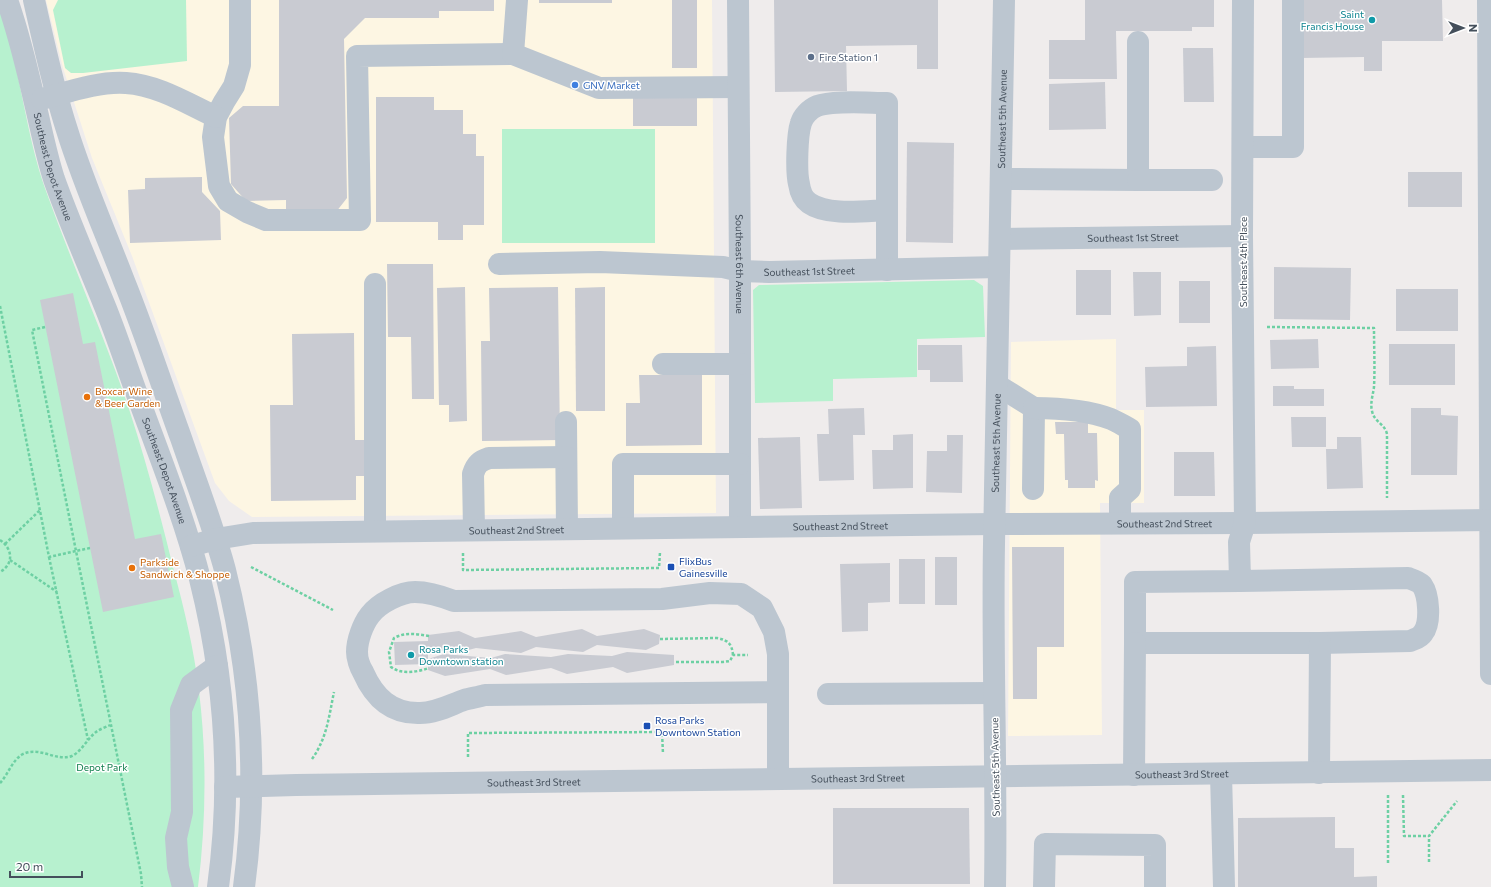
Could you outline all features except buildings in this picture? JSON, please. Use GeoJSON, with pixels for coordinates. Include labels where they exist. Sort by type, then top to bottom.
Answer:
{"type":"FeatureCollection","features":[{"type":"Feature","properties":{"kind":"street","name":"Southeast Depot Avenue"},"geometry":{"type":"LineString","coordinates":[[7,0],[16,26],[45,148],[54,177],[75,235],[105,306],[162,462],[191,546],[208,613],[222,719],[225,787],[224,842],[218,887]]}},
{"type":"Feature","properties":{"kind":"street"},"geometry":{"type":"LineString","coordinates":[[34,0],[56,95],[80,170],[125,282],[208,513],[225,570],[241,654],[247,705],[252,786],[251,817],[244,887]]}},
{"type":"Feature","properties":{"kind":"street"},"geometry":{"type":"LineString","coordinates":[[240,0],[240,65],[234,86],[216,117],[213,137],[216,168],[219,186],[228,201],[247,212],[266,220],[360,220],[357,56],[514,54],[598,88],[738,87]]}},
{"type":"Feature","properties":{"kind":"street"},"geometry":{"type":"LineString","coordinates":[[514,54],[517,0]]}},
{"type":"Feature","properties":{"kind":"street","name":"Southeast 6th Avenue"},"geometry":{"type":"LineString","coordinates":[[738,0],[740,527]]}},
{"type":"Feature","properties":{"kind":"street","name":"Southeast 5th Avenue"},"geometry":{"type":"LineString","coordinates":[[995,887],[994,524],[1004,0]]}},
{"type":"Feature","properties":{"kind":"street","name":"Southeast 4th Place"},"geometry":{"type":"LineString","coordinates":[[1240,581],[1239,542],[1245,523],[1242,236],[1243,0]]}},
{"type":"Feature","properties":{"kind":"street"},"geometry":{"type":"LineString","coordinates":[[1243,147],[1293,147],[1293,0]]}},
{"type":"Feature","properties":{"kind":"street"},"geometry":{"type":"LineString","coordinates":[[1488,0],[1490,56],[1491,674]]}},
{"type":"Feature","properties":{"kind":"street"},"geometry":{"type":"LineString","coordinates":[[1138,42],[1138,180]]}},
{"type":"Feature","properties":{"kind":"street"},"geometry":{"type":"LineString","coordinates":[[34,101],[98,85],[126,83],[150,88],[216,117]]}},
{"type":"Feature","properties":{"kind":"street"},"geometry":{"type":"LineString","coordinates":[[886,210],[828,211],[816,208],[807,202],[798,184],[799,135],[801,122],[807,112],[816,106],[828,104],[887,103],[887,270]]}},
{"type":"Feature","properties":{"kind":"street"},"geometry":{"type":"LineString","coordinates":[[1001,179],[1212,180]]}},
{"type":"Feature","properties":{"kind":"street","name":"Southeast 1st Street"},"geometry":{"type":"LineString","coordinates":[[1000,239],[1242,236]]}},
{"type":"Feature","properties":{"kind":"street","name":"Southeast 1st Street"},"geometry":{"type":"LineString","coordinates":[[499,264],[600,262],[723,267],[740,271],[887,270],[999,267]]}},
{"type":"Feature","properties":{"kind":"street"},"geometry":{"type":"LineString","coordinates":[[375,284],[375,531]]}},
{"type":"Feature","properties":{"kind":"street"},"geometry":{"type":"LineString","coordinates":[[663,364],[740,364]]}},
{"type":"Feature","properties":{"kind":"street"},"geometry":{"type":"LineString","coordinates":[[997,385],[1034,408],[1057,408],[1084,412],[1111,419],[1130,429],[1130,489],[1120,498],[1120,524]]}},
{"type":"Feature","properties":{"kind":"street"},"geometry":{"type":"LineString","coordinates":[[1033,489],[1034,408]]}},
{"type":"Feature","properties":{"kind":"street"},"geometry":{"type":"LineString","coordinates":[[566,422],[567,529]]}},
{"type":"Feature","properties":{"kind":"street"},"geometry":{"type":"LineString","coordinates":[[474,530],[473,474],[476,466],[482,460],[489,458],[566,457]]}},
{"type":"Feature","properties":{"kind":"street"},"geometry":{"type":"LineString","coordinates":[[623,528],[623,464],[740,464]]}},
{"type":"Feature","properties":{"kind":"street","name":"Southeast 2nd Street"},"geometry":{"type":"LineString","coordinates":[[191,546],[254,532],[1490,520]]}},
{"type":"Feature","properties":{"kind":"street"},"geometry":{"type":"LineString","coordinates":[[1134,775],[1135,582],[1408,578],[1417,581],[1421,585],[1425,592],[1428,604],[1428,621],[1424,632],[1419,638],[1410,641],[1320,643],[1135,643]]}},
{"type":"Feature","properties":{"kind":"street"},"geometry":{"type":"LineString","coordinates":[[777,692],[485,695],[464,700],[446,708],[421,713],[399,711],[381,701],[368,685],[361,669],[357,653],[360,635],[370,614],[390,598],[414,592],[436,594],[454,601],[655,599],[710,593],[741,594],[762,608],[774,632],[778,654],[778,779]]}},
{"type":"Feature","properties":{"kind":"street"},"geometry":{"type":"LineString","coordinates":[[1319,773],[1320,643]]}},
{"type":"Feature","properties":{"kind":"street"},"geometry":{"type":"LineString","coordinates":[[183,887],[178,867],[176,838],[182,812],[181,710],[191,685],[216,666]]}},
{"type":"Feature","properties":{"kind":"street"},"geometry":{"type":"LineString","coordinates":[[828,694],[994,693]]}},
{"type":"Feature","properties":{"kind":"street","name":"Southeast 3rd Street"},"geometry":{"type":"LineString","coordinates":[[225,787],[1491,770]]}},
{"type":"Feature","properties":{"kind":"street"},"geometry":{"type":"LineString","coordinates":[[1222,774],[1224,887]]}},
{"type":"Feature","properties":{"kind":"street"},"geometry":{"type":"LineString","coordinates":[[1044,887],[1045,844],[1113,844],[1156,845],[1155,887]]}},
{"type":"Feature","properties":{"kind":"path"},"geometry":{"type":"LineString","coordinates":[[0,306],[49,557],[88,740]]}},
{"type":"Feature","properties":{"kind":"path"},"geometry":{"type":"LineString","coordinates":[[45,327],[32,330],[141,874],[142,887]]}},
{"type":"Feature","properties":{"kind":"path"},"geometry":{"type":"LineString","coordinates":[[1265,327],[1374,328],[1374,378],[1371,410],[1374,417],[1386,429],[1387,434],[1386,504]]}},
{"type":"Feature","properties":{"kind":"path"},"geometry":{"type":"LineString","coordinates":[[5,544],[40,510]]}},
{"type":"Feature","properties":{"kind":"path"},"geometry":{"type":"LineString","coordinates":[[0,540],[9,548],[10,560],[5,570],[0,572]]}},
{"type":"Feature","properties":{"kind":"path"},"geometry":{"type":"LineString","coordinates":[[463,550],[463,570],[659,568],[660,547]]}},
{"type":"Feature","properties":{"kind":"path"},"geometry":{"type":"LineString","coordinates":[[49,557],[90,548]]}},
{"type":"Feature","properties":{"kind":"path"},"geometry":{"type":"LineString","coordinates":[[10,560],[57,592]]}},
{"type":"Feature","properties":{"kind":"path"},"geometry":{"type":"LineString","coordinates":[[252,567],[333,610]]}},
{"type":"Feature","properties":{"kind":"path"},"geometry":{"type":"LineString","coordinates":[[429,636],[409,633],[400,635],[394,638],[389,652],[391,667],[396,670],[418,672],[429,668]]}},
{"type":"Feature","properties":{"kind":"path"},"geometry":{"type":"LineString","coordinates":[[660,639],[717,638],[730,643],[732,648],[733,655],[730,661],[676,662]]}},
{"type":"Feature","properties":{"kind":"path"},"geometry":{"type":"LineString","coordinates":[[733,655],[748,655]]}},
{"type":"Feature","properties":{"kind":"path"},"geometry":{"type":"LineString","coordinates":[[312,759],[322,744],[325,735],[334,692]]}},
{"type":"Feature","properties":{"kind":"path"},"geometry":{"type":"LineString","coordinates":[[0,783],[15,761],[23,754],[42,752],[60,757],[71,756],[97,732],[110,725]]}},
{"type":"Feature","properties":{"kind":"path"},"geometry":{"type":"LineString","coordinates":[[468,757],[468,733],[662,732],[662,754]]}},
{"type":"Feature","properties":{"kind":"path"},"geometry":{"type":"LineString","coordinates":[[1388,795],[1388,863]]}},
{"type":"Feature","properties":{"kind":"path"},"geometry":{"type":"LineString","coordinates":[[1403,795],[1404,836],[1429,836]]}},
{"type":"Feature","properties":{"kind":"path"},"geometry":{"type":"LineString","coordinates":[[1429,862],[1429,836],[1457,801]]}},
{"type":"Feature","properties":{"kind":"shaded area"},"geometry":{"type":"Polygon","coordinates":[[[46,0],[712,0],[716,513],[252,517],[229,501],[215,483],[132,256],[92,158],[63,68],[46,0]]]}},
{"type":"Feature","properties":{"kind":"shaded area"},"geometry":{"type":"Polygon","coordinates":[[[1116,339],[1116,410],[1144,410],[1144,503],[1100,503],[1102,735],[1008,736],[1011,342],[1116,339]]]}},
{"type":"Feature","properties":{"kind":"green space"},"geometry":{"type":"Polygon","coordinates":[[[58,0],[186,0],[187,61],[83,73],[71,73],[65,68],[53,10],[58,0]]]}},
{"type":"Feature","properties":{"kind":"green space","name":"Depot Park"},"geometry":{"type":"Polygon","coordinates":[[[0,10],[13,55],[39,169],[56,218],[129,409],[158,507],[188,629],[202,715],[204,765],[203,839],[198,887],[0,887],[0,10]]]}},
{"type":"Feature","properties":{"kind":"green space"},"geometry":{"type":"Polygon","coordinates":[[[502,129],[655,129],[655,243],[502,243],[502,129]]]}},
{"type":"Feature","properties":{"kind":"green space"},"geometry":{"type":"Polygon","coordinates":[[[974,280],[983,286],[985,337],[917,339],[917,377],[833,379],[833,401],[755,403],[753,290],[759,285],[974,280]]]}},
{"type":"Feature","properties":{"kind":"place","name":"Saint Francis House"},"geometry":{"type":"Point","coordinates":[1372,20]}},
{"type":"Feature","properties":{"kind":"place","name":"Fire Station 1"},"geometry":{"type":"Point","coordinates":[811,57]}},
{"type":"Feature","properties":{"kind":"place","name":"GNV Market"},"geometry":{"type":"Point","coordinates":[575,85]}},
{"type":"Feature","properties":{"kind":"place","name":"Boxcar Wine & Beer Garden"},"geometry":{"type":"Point","coordinates":[87,397]}},
{"type":"Feature","properties":{"kind":"place","name":"FlixBus Gainesville"},"geometry":{"type":"Point","coordinates":[671,567]}},
{"type":"Feature","properties":{"kind":"place","name":"Parkside Sandwich & Shoppe"},"geometry":{"type":"Point","coordinates":[132,568]}},
{"type":"Feature","properties":{"kind":"place","name":"Rosa Parks Downtown station"},"geometry":{"type":"Point","coordinates":[411,655]}},
{"type":"Feature","properties":{"kind":"place","name":"Rosa Parks Downtown Station"},"geometry":{"type":"Point","coordinates":[647,726]}}]}
